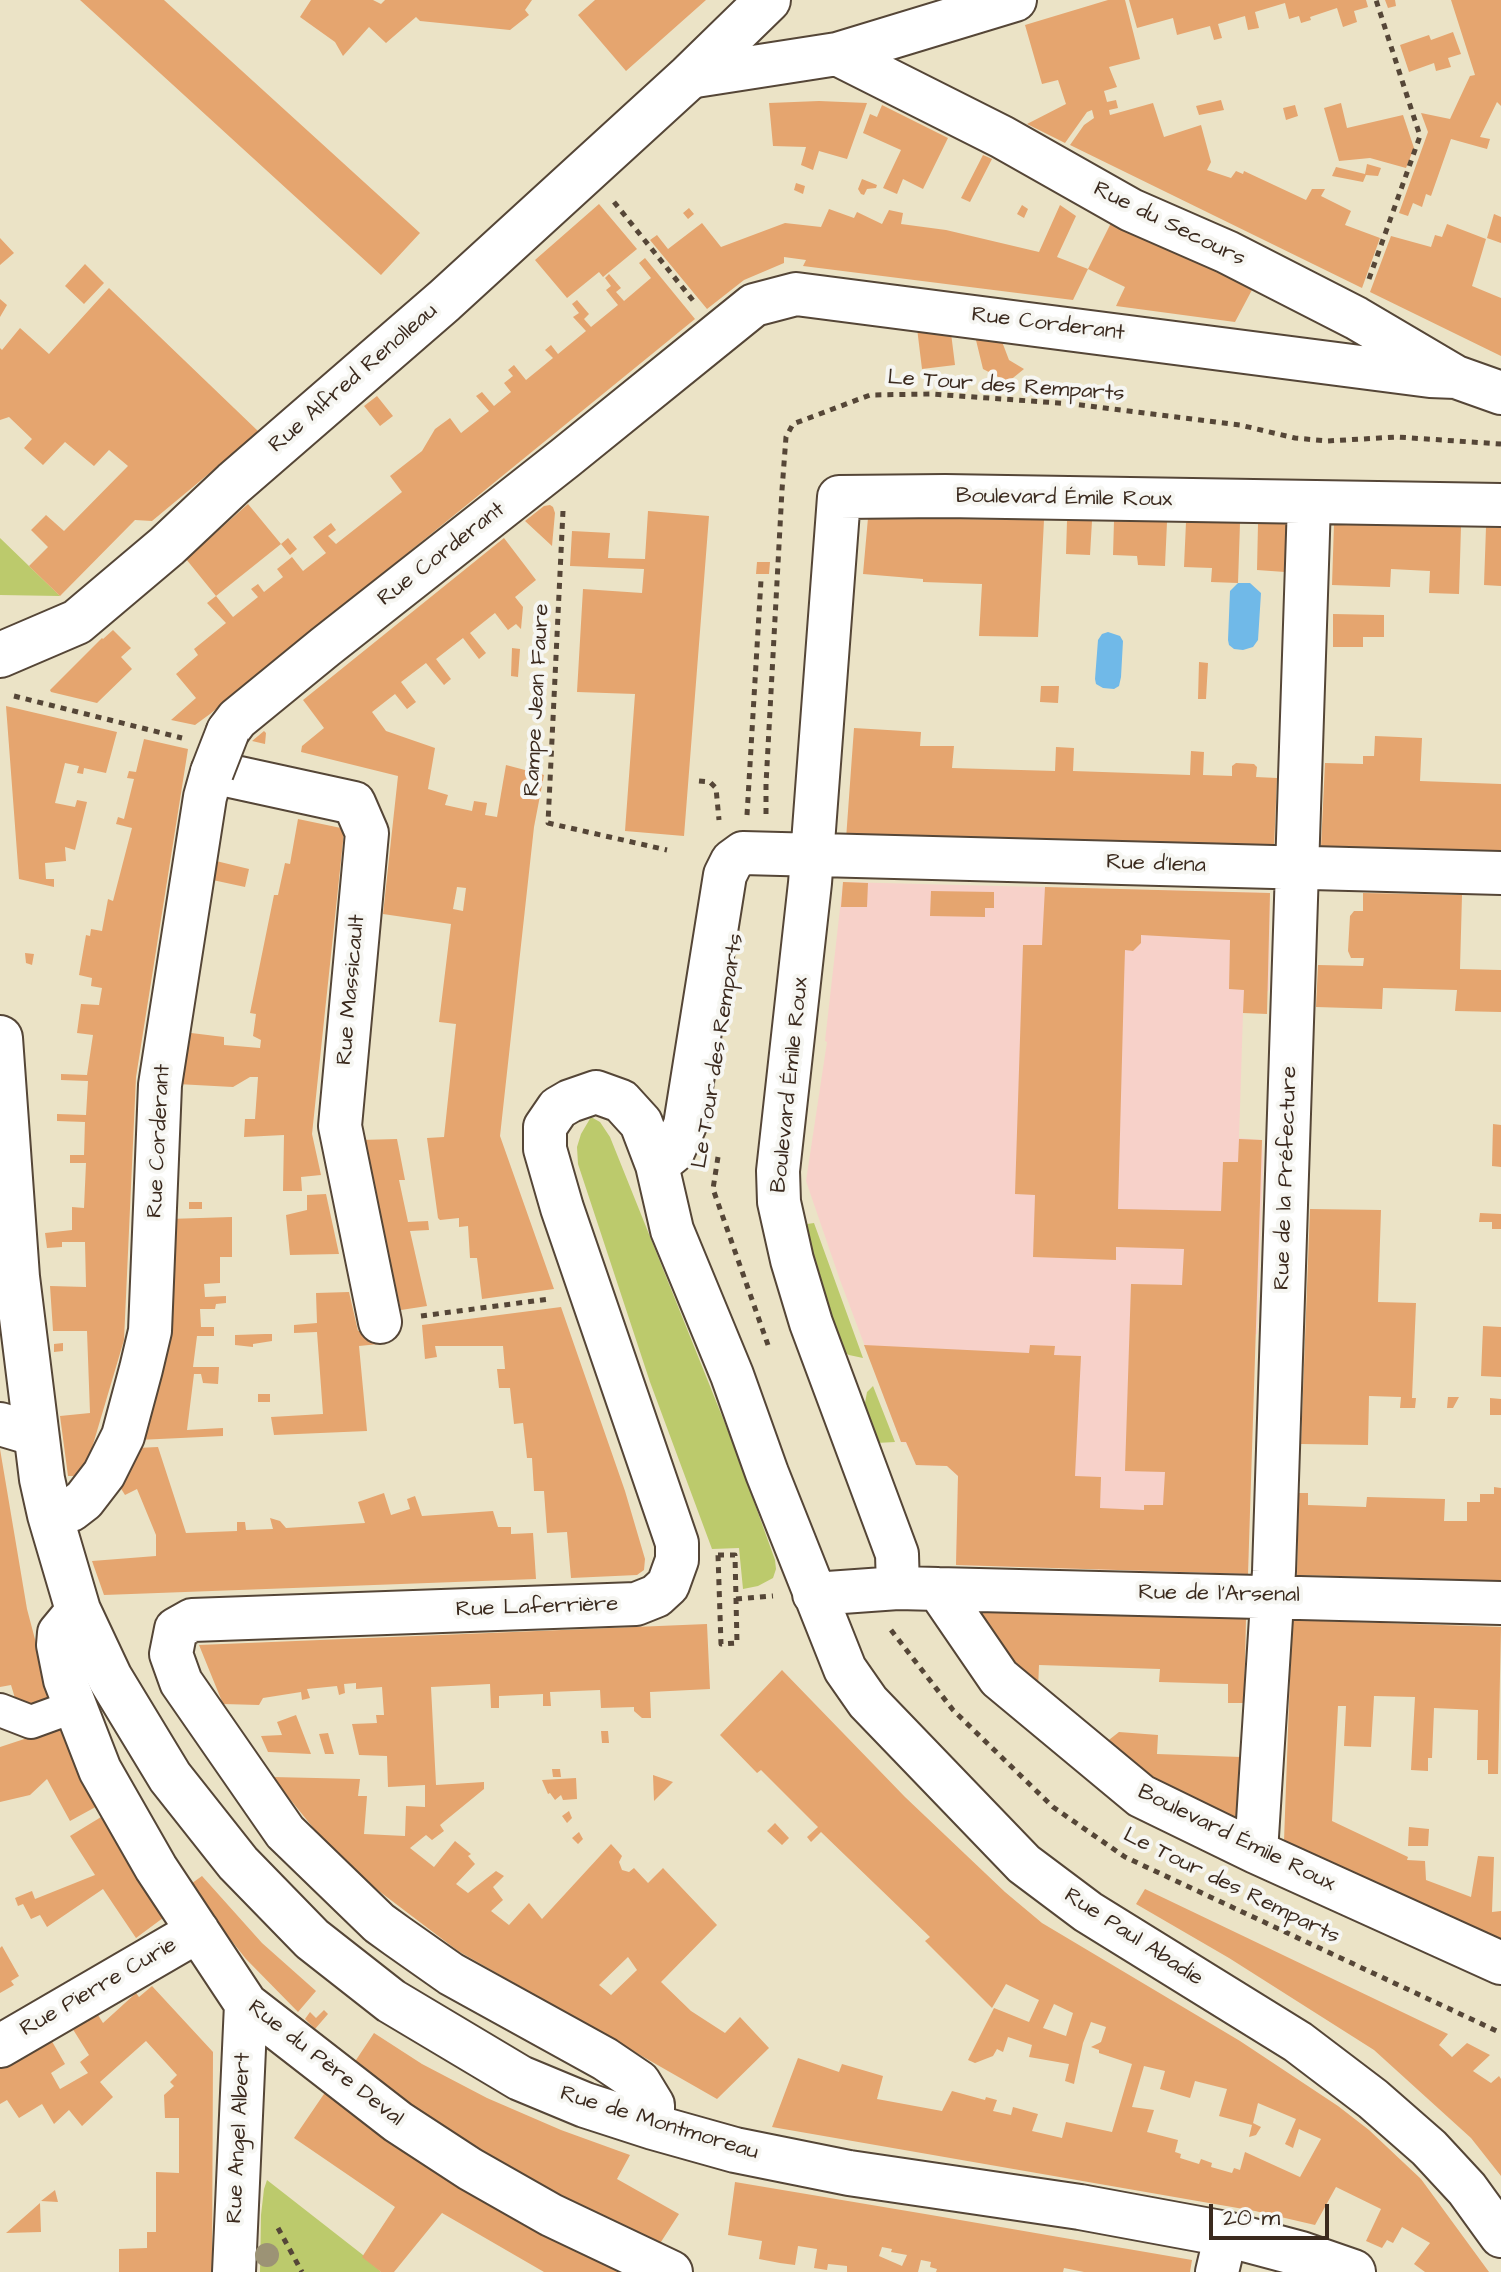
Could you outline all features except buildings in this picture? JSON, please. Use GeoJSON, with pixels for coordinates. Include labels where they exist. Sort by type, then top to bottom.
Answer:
{"type":"FeatureCollection","features":[{"type":"Feature","properties":{"kind":"main road","name":"Rue Alfred Renolleau"},"geometry":{"type":"LineString","coordinates":[[0,655],[77,622],[167,546],[234,483],[444,301],[689,77],[768,0]]}},
{"type":"Feature","properties":{"kind":"main road","name":"Rue de Montmoreau"},"geometry":{"type":"LineString","coordinates":[[0,1038],[17,1277],[18,1430],[50,1515],[78,1610],[110,1678],[170,1777],[238,1863],[312,1939],[391,2001],[520,2078],[585,2105],[653,2127],[735,2150],[849,2173],[1080,2207],[1222,2253],[1301,2254],[1353,2272]]}},
{"type":"Feature","properties":{"kind":"street"},"geometry":{"type":"LineString","coordinates":[[689,77],[837,54],[1015,0]]}},
{"type":"Feature","properties":{"kind":"street","name":"Rue du Secours"},"geometry":{"type":"LineString","coordinates":[[837,54],[1002,137],[1131,210],[1227,252],[1356,318],[1456,377],[1501,393]]}},
{"type":"Feature","properties":{"kind":"street","name":"Rue Corderant"},"geometry":{"type":"LineString","coordinates":[[50,1515],[71,1510],[84,1500],[104,1474],[123,1436],[150,1331],[160,1085],[205,797],[212,772],[228,731],[237,719],[325,647],[754,305],[796,294],[1456,377]]}},
{"type":"Feature","properties":{"kind":"street","name":"Boulevard Émile Roux"},"geometry":{"type":"LineString","coordinates":[[1501,505],[839,497],[795,854],[804,950],[778,1171],[779,1202],[792,1260],[811,1323],[897,1554],[903,1589],[999,1678],[1141,1796],[1256,1852],[1501,1963]]}},
{"type":"Feature","properties":{"kind":"street","name":"Rue de la Préfecture"},"geometry":{"type":"LineString","coordinates":[[1256,1852],[1273,1595],[1309,503]]}},
{"type":"Feature","properties":{"kind":"street","name":"Rue Massicault"},"geometry":{"type":"LineString","coordinates":[[212,772],[354,803],[367,833],[340,1126],[380,1322]]}},
{"type":"Feature","properties":{"kind":"street","name":"Rue d'Iena"},"geometry":{"type":"LineString","coordinates":[[657,1165],[673,1152],[685,1125],[725,875],[732,861],[743,853],[1501,873]]}},
{"type":"Feature","properties":{"kind":"street","name":"Rue Laferrière"},"geometry":{"type":"LineString","coordinates":[[653,2127],[653,2105],[639,2082],[605,2059],[451,1974],[408,1944],[379,1923],[285,1832],[181,1682],[171,1654],[176,1629],[192,1620],[636,1604],[656,1596],[668,1585],[677,1560],[677,1543],[545,1149],[545,1127],[558,1108],[596,1092],[614,1096],[634,1112],[641,1123],[657,1165],[672,1230],[732,1375],[798,1594]]}},
{"type":"Feature","properties":{"kind":"street"},"geometry":{"type":"LineString","coordinates":[[798,1594],[903,1589]]}},
{"type":"Feature","properties":{"kind":"street","name":"Rue de l'Arsenal"},"geometry":{"type":"LineString","coordinates":[[903,1589],[1273,1595],[1501,1603]]}},
{"type":"Feature","properties":{"kind":"street","name":"Rue Paul Abadie"},"geometry":{"type":"LineString","coordinates":[[798,1594],[868,1702],[1024,1864],[1088,1912],[1298,2042],[1373,2099],[1429,2148],[1467,2189],[1501,2236]]}},
{"type":"Feature","properties":{"kind":"street","name":"Rue du Père Deval"},"geometry":{"type":"LineString","coordinates":[[78,1610],[59,1633],[58,1645],[65,1680],[100,1770],[156,1868],[246,2004],[398,2122],[470,2169],[551,2215],[671,2272]]}},
{"type":"Feature","properties":{"kind":"street"},"geometry":{"type":"LineString","coordinates":[[0,1710],[31,1722],[75,1706]]}},
{"type":"Feature","properties":{"kind":"street","name":"Rue Pierre Curie"},"geometry":{"type":"LineString","coordinates":[[0,2046],[198,1931]]}},
{"type":"Feature","properties":{"kind":"street","name":"Rue Angel Albert"},"geometry":{"type":"LineString","coordinates":[[234,2272],[246,2004]]}},
{"type":"Feature","properties":{"kind":"path"},"geometry":{"type":"LineString","coordinates":[[1356,318],[1420,136],[1376,0]]}},
{"type":"Feature","properties":{"kind":"path"},"geometry":{"type":"LineString","coordinates":[[587,169],[719,332]]}},
{"type":"Feature","properties":{"kind":"path","name":"Le Tour des Remparts"},"geometry":{"type":"LineString","coordinates":[[795,854],[767,830],[766,784],[786,437],[793,424],[870,395],[931,394],[1073,404],[1240,425],[1295,438],[1327,441],[1397,437],[1501,444]]}},
{"type":"Feature","properties":{"kind":"path","name":"Rampe Jean Faure"},"geometry":{"type":"LineString","coordinates":[[565,458],[548,823],[667,850]]}},
{"type":"Feature","properties":{"kind":"path"},"geometry":{"type":"LineString","coordinates":[[746,827],[760,692],[761,580]]}},
{"type":"Feature","properties":{"kind":"path"},"geometry":{"type":"LineString","coordinates":[[699,781],[710,782],[716,788],[722,827]]}},
{"type":"Feature","properties":{"kind":"path","name":"Le Tour des Remparts"},"geometry":{"type":"LineString","coordinates":[[721,1143],[713,1189],[771,1355]]}},
{"type":"Feature","properties":{"kind":"path"},"geometry":{"type":"LineString","coordinates":[[380,1322],[593,1293]]}},
{"type":"Feature","properties":{"kind":"path"},"geometry":{"type":"LineString","coordinates":[[718,1555],[735,1555],[736,1599],[737,1643],[721,1644],[718,1555]]}},
{"type":"Feature","properties":{"kind":"path","name":"Le Tour des Remparts"},"geometry":{"type":"LineString","coordinates":[[903,1589],[876,1611],[953,1710],[1053,1807],[1125,1857],[1501,2033]]}},
{"type":"Feature","properties":{"kind":"path"},"geometry":{"type":"LineString","coordinates":[[736,1599],[798,1594]]}},
{"type":"Feature","properties":{"kind":"shaded area"},"geometry":{"type":"Polygon","coordinates":[[[843,882],[1270,893],[1269,990],[1243,1013],[1239,1138],[1262,1140],[1263,1162],[1257,1334],[1254,1335],[1248,1574],[956,1565],[958,1476],[947,1466],[916,1465],[906,1443],[901,1442],[806,1181],[827,1042],[843,882]]]}},
{"type":"Feature","properties":{"kind":"green space"},"geometry":{"type":"Polygon","coordinates":[[[0,538],[29,566],[60,596],[0,595],[0,538]]]}},
{"type":"Feature","properties":{"kind":"green space"},"geometry":{"type":"Polygon","coordinates":[[[591,1117],[600,1122],[610,1137],[734,1446],[775,1560],[773,1578],[758,1586],[743,1589],[739,1548],[712,1549],[650,1382],[578,1164],[577,1147],[591,1117]]]}},
{"type":"Feature","properties":{"kind":"green space"},"geometry":{"type":"Polygon","coordinates":[[[814,1223],[863,1358],[838,1349],[822,1315],[807,1224],[814,1223]]]}},
{"type":"Feature","properties":{"kind":"green space"},"geometry":{"type":"Polygon","coordinates":[[[873,1386],[895,1442],[876,1443],[865,1403],[867,1392],[873,1386]]]}},
{"type":"Feature","properties":{"kind":"green space"},"geometry":{"type":"Polygon","coordinates":[[[267,2180],[381,2272],[260,2272],[261,2215],[267,2180]]]}},
{"type":"Feature","properties":{"kind":"water"},"geometry":{"type":"Polygon","coordinates":[[[1238,583],[1250,583],[1261,593],[1258,640],[1253,647],[1243,650],[1234,649],[1228,640],[1230,591],[1238,583]]]}},
{"type":"Feature","properties":{"kind":"water"},"geometry":{"type":"Polygon","coordinates":[[[1108,632],[1120,636],[1123,641],[1121,677],[1119,686],[1114,689],[1103,688],[1096,684],[1095,679],[1098,640],[1108,632]]]}}]}
